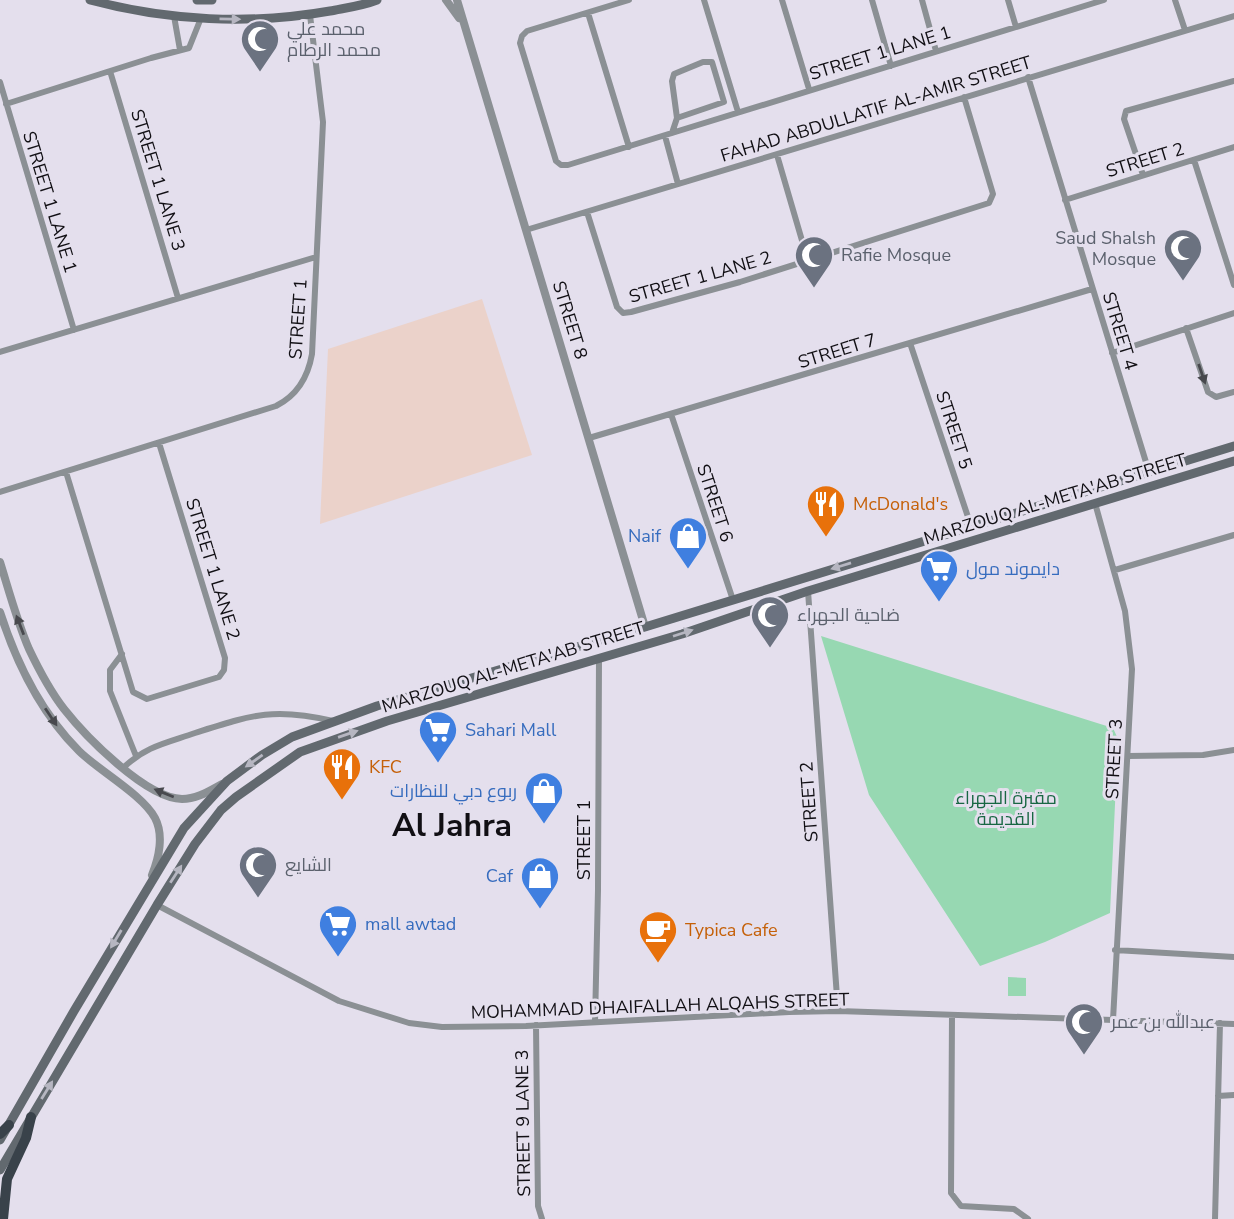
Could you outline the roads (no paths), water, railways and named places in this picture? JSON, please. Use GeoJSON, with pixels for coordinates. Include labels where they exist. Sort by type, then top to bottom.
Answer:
{"type":"FeatureCollection","features":[{"type":"Feature","properties":{"kind":"highway"},"geometry":{"type":"LineString","coordinates":[[3,1219],[7,1179],[26,1138],[31,1116]]}},
{"type":"Feature","properties":{"kind":"highway"},"geometry":{"type":"LineString","coordinates":[[0,1134],[9,1125]]}},
{"type":"Feature","properties":{"kind":"main road"},"geometry":{"type":"LineString","coordinates":[[90,0],[174,16],[262,19],[310,15],[377,0]]}},
{"type":"Feature","properties":{"kind":"main road"},"geometry":{"type":"LineString","coordinates":[[197,0],[212,0]]}},
{"type":"Feature","properties":{"kind":"main road","name":"MARZOUQ AL-META'AB STREET"},"geometry":{"type":"LineString","coordinates":[[0,1140],[146,887],[184,828],[227,781],[292,737],[426,691],[645,627],[1234,446]]}},
{"type":"Feature","properties":{"kind":"main road"},"geometry":{"type":"LineString","coordinates":[[1194,458],[1192,468],[1196,473]]}},
{"type":"Feature","properties":{"kind":"main road","name":"MARZOUQ AL-META'AB STREET"},"geometry":{"type":"LineString","coordinates":[[0,1170],[195,844],[221,810],[255,782],[300,752],[387,721],[682,634],[807,591],[1234,461]]}},
{"type":"Feature","properties":{"kind":"main road"},"geometry":{"type":"LineString","coordinates":[[1170,466],[1176,470],[1174,480]]}},
{"type":"Feature","properties":{"kind":"main road"},"geometry":{"type":"LineString","coordinates":[[897,549],[895,555],[900,563]]}},
{"type":"Feature","properties":{"kind":"main road"},"geometry":{"type":"LineString","coordinates":[[875,555],[880,563],[878,569]]}},
{"type":"Feature","properties":{"kind":"street","name":"STREET 8"},"geometry":{"type":"LineString","coordinates":[[446,0],[463,23]]}},
{"type":"Feature","properties":{"kind":"street","name":"STREET 8"},"geometry":{"type":"LineString","coordinates":[[457,0],[645,627]]}},
{"type":"Feature","properties":{"kind":"street","name":"STREET 1 LANE 1"},"geometry":{"type":"LineString","coordinates":[[629,0],[527,31],[522,36],[520,43],[559,163],[568,165],[629,147],[1086,3],[1104,0]]}},
{"type":"Feature","properties":{"kind":"street"},"geometry":{"type":"LineString","coordinates":[[704,0],[738,112]]}},
{"type":"Feature","properties":{"kind":"street"},"geometry":{"type":"LineString","coordinates":[[782,0],[809,89]]}},
{"type":"Feature","properties":{"kind":"street"},"geometry":{"type":"LineString","coordinates":[[872,0],[891,66]]}},
{"type":"Feature","properties":{"kind":"street"},"geometry":{"type":"LineString","coordinates":[[922,0],[936,51]]}},
{"type":"Feature","properties":{"kind":"street"},"geometry":{"type":"LineString","coordinates":[[1008,0],[1016,27]]}},
{"type":"Feature","properties":{"kind":"street"},"geometry":{"type":"LineString","coordinates":[[1175,0],[1185,30]]}},
{"type":"Feature","properties":{"kind":"street"},"geometry":{"type":"LineString","coordinates":[[588,13],[629,147]]}},
{"type":"Feature","properties":{"kind":"street","name":"STREET 1"},"geometry":{"type":"LineString","coordinates":[[0,492],[276,406],[286,401],[299,388],[307,374],[312,354],[323,122],[310,15]]}},
{"type":"Feature","properties":{"kind":"street"},"geometry":{"type":"LineString","coordinates":[[174,16],[180,50]]}},
{"type":"Feature","properties":{"kind":"street","name":"FAHAD ABDULLATIF AL-AMIR STREET"},"geometry":{"type":"LineString","coordinates":[[526,230],[1234,16]]}},
{"type":"Feature","properties":{"kind":"street"},"geometry":{"type":"LineString","coordinates":[[6,104],[189,48],[201,18]]}},
{"type":"Feature","properties":{"kind":"street"},"geometry":{"type":"LineString","coordinates":[[677,118],[724,102],[712,62],[703,62],[674,74],[671,81],[677,118],[668,135],[678,184]]}},
{"type":"Feature","properties":{"kind":"street","name":"STREET 1 LANE 3"},"geometry":{"type":"LineString","coordinates":[[110,71],[178,298]]}},
{"type":"Feature","properties":{"kind":"street","name":"STREET 4"},"geometry":{"type":"LineString","coordinates":[[1028,77],[1149,472]]}},
{"type":"Feature","properties":{"kind":"street"},"geometry":{"type":"LineString","coordinates":[[1143,175],[1124,119],[1126,111],[1234,81]]}},
{"type":"Feature","properties":{"kind":"street","name":"STREET 1 LANE 1"},"geometry":{"type":"LineString","coordinates":[[0,82],[74,330]]}},
{"type":"Feature","properties":{"kind":"street","name":"STREET 1 LANE 2"},"geometry":{"type":"LineString","coordinates":[[587,212],[618,307],[623,313],[808,261],[991,202],[993,194],[964,97]]}},
{"type":"Feature","properties":{"kind":"street","name":"STREET 2"},"geometry":{"type":"LineString","coordinates":[[1065,200],[1234,147]]}},
{"type":"Feature","properties":{"kind":"street"},"geometry":{"type":"LineString","coordinates":[[777,155],[808,261]]}},
{"type":"Feature","properties":{"kind":"street"},"geometry":{"type":"LineString","coordinates":[[1194,160],[1234,285]]}},
{"type":"Feature","properties":{"kind":"street"},"geometry":{"type":"LineString","coordinates":[[0,352],[316,257]]}},
{"type":"Feature","properties":{"kind":"street","name":"STREET 7"},"geometry":{"type":"LineString","coordinates":[[589,438],[1093,289]]}},
{"type":"Feature","properties":{"kind":"street"},"geometry":{"type":"LineString","coordinates":[[1112,353],[1234,313]]}},
{"type":"Feature","properties":{"kind":"street"},"geometry":{"type":"LineString","coordinates":[[1186,328],[1208,392],[1216,397],[1234,392]]}},
{"type":"Feature","properties":{"kind":"street","name":"STREET 5"},"geometry":{"type":"LineString","coordinates":[[911,343],[971,526]]}},
{"type":"Feature","properties":{"kind":"street","name":"STREET 6"},"geometry":{"type":"LineString","coordinates":[[671,414],[733,600]]}},
{"type":"Feature","properties":{"kind":"street","name":"STREET 1 LANE 2"},"geometry":{"type":"LineString","coordinates":[[66,472],[131,688],[139,697],[147,699],[219,677],[225,666],[225,658],[159,443]]}},
{"type":"Feature","properties":{"kind":"street","name":"STREET 3"},"geometry":{"type":"LineString","coordinates":[[1096,503],[1125,611],[1131,654],[1113,1020]]}},
{"type":"Feature","properties":{"kind":"street"},"geometry":{"type":"LineString","coordinates":[[1115,570],[1234,534]]}},
{"type":"Feature","properties":{"kind":"street"},"geometry":{"type":"LineString","coordinates":[[0,562],[15,612],[46,681],[65,710],[89,737],[123,768],[157,792],[182,799],[204,794],[227,781]]}},
{"type":"Feature","properties":{"kind":"street","name":"STREET 2"},"geometry":{"type":"LineString","coordinates":[[807,591],[838,1012]]}},
{"type":"Feature","properties":{"kind":"street"},"geometry":{"type":"LineString","coordinates":[[0,612],[18,661],[54,723],[79,752],[153,814],[160,832],[156,866],[146,887]]}},
{"type":"Feature","properties":{"kind":"street"},"geometry":{"type":"LineString","coordinates":[[122,654],[110,670],[110,691],[136,756]]}},
{"type":"Feature","properties":{"kind":"street","name":"STREET 1"},"geometry":{"type":"LineString","coordinates":[[595,1022],[599,658]]}},
{"type":"Feature","properties":{"kind":"street"},"geometry":{"type":"LineString","coordinates":[[123,768],[153,746],[242,717],[291,713],[333,721]]}},
{"type":"Feature","properties":{"kind":"street"},"geometry":{"type":"LineString","coordinates":[[1128,756],[1203,755],[1234,750]]}},
{"type":"Feature","properties":{"kind":"street"},"geometry":{"type":"LineString","coordinates":[[131,793],[138,791],[140,780]]}},
{"type":"Feature","properties":{"kind":"street","name":"MOHAMMAD DHAIFALLAH ALQAHS STREET"},"geometry":{"type":"LineString","coordinates":[[157,905],[339,1001],[409,1023],[442,1027],[789,1012],[1234,1024]]}},
{"type":"Feature","properties":{"kind":"street"},"geometry":{"type":"LineString","coordinates":[[1115,950],[1234,957]]}},
{"type":"Feature","properties":{"kind":"street"},"geometry":{"type":"LineString","coordinates":[[952,1015],[951,1193],[961,1206],[1014,1209],[1028,1219]]}},
{"type":"Feature","properties":{"kind":"street"},"geometry":{"type":"LineString","coordinates":[[1215,1219],[1220,1023]]}},
{"type":"Feature","properties":{"kind":"street","name":"STREET 9 LANE 3"},"geometry":{"type":"LineString","coordinates":[[536,1025],[538,1206],[542,1219]]}},
{"type":"Feature","properties":{"kind":"street"},"geometry":{"type":"LineString","coordinates":[[1218,1096],[1234,1095]]}},
{"type":"Feature","properties":{"kind":"place","name":"محمد علي محمد الرطام"},"geometry":{"type":"Point","coordinates":[260,73]}},
{"type":"Feature","properties":{"kind":"place","name":"Saud Shalsh Mosque"},"geometry":{"type":"Point","coordinates":[1183,282]}},
{"type":"Feature","properties":{"kind":"place","name":"Rafie Mosque"},"geometry":{"type":"Point","coordinates":[814,289]}},
{"type":"Feature","properties":{"kind":"place","name":"McDonald's"},"geometry":{"type":"Point","coordinates":[826,538]}},
{"type":"Feature","properties":{"kind":"place","name":"Naif"},"geometry":{"type":"Point","coordinates":[688,570]}},
{"type":"Feature","properties":{"kind":"place","name":"دايموند مول"},"geometry":{"type":"Point","coordinates":[939,603]}},
{"type":"Feature","properties":{"kind":"place","name":"ضاحية الجهراء"},"geometry":{"type":"Point","coordinates":[770,649]}},
{"type":"Feature","properties":{"kind":"place","name":"Sahari Mall"},"geometry":{"type":"Point","coordinates":[438,764]}},
{"type":"Feature","properties":{"kind":"place","name":"KFC"},"geometry":{"type":"Point","coordinates":[342,801]}},
{"type":"Feature","properties":{"kind":"place","name":"ربوع دبي للنظارات"},"geometry":{"type":"Point","coordinates":[544,825]}},
{"type":"Feature","properties":{"kind":"place","name":"الشايع"},"geometry":{"type":"Point","coordinates":[258,899]}},
{"type":"Feature","properties":{"kind":"place","name":"Caf"},"geometry":{"type":"Point","coordinates":[540,910]}},
{"type":"Feature","properties":{"kind":"place","name":"mall awtad"},"geometry":{"type":"Point","coordinates":[338,958]}},
{"type":"Feature","properties":{"kind":"place","name":"Typica Cafe"},"geometry":{"type":"Point","coordinates":[658,964]}},
{"type":"Feature","properties":{"kind":"place","name":"عبدالله بن عمر"},"geometry":{"type":"Point","coordinates":[1084,1056]}},
{"type":"Feature","properties":{"kind":"district","name":"Al Jahra"},"geometry":{"type":"Point","coordinates":[452,825]}},
{"type":"Feature","properties":{"kind":"park label","name":"مقبرة الجهراء القديمة"},"geometry":{"type":"Point","coordinates":[1006,808]}}]}
